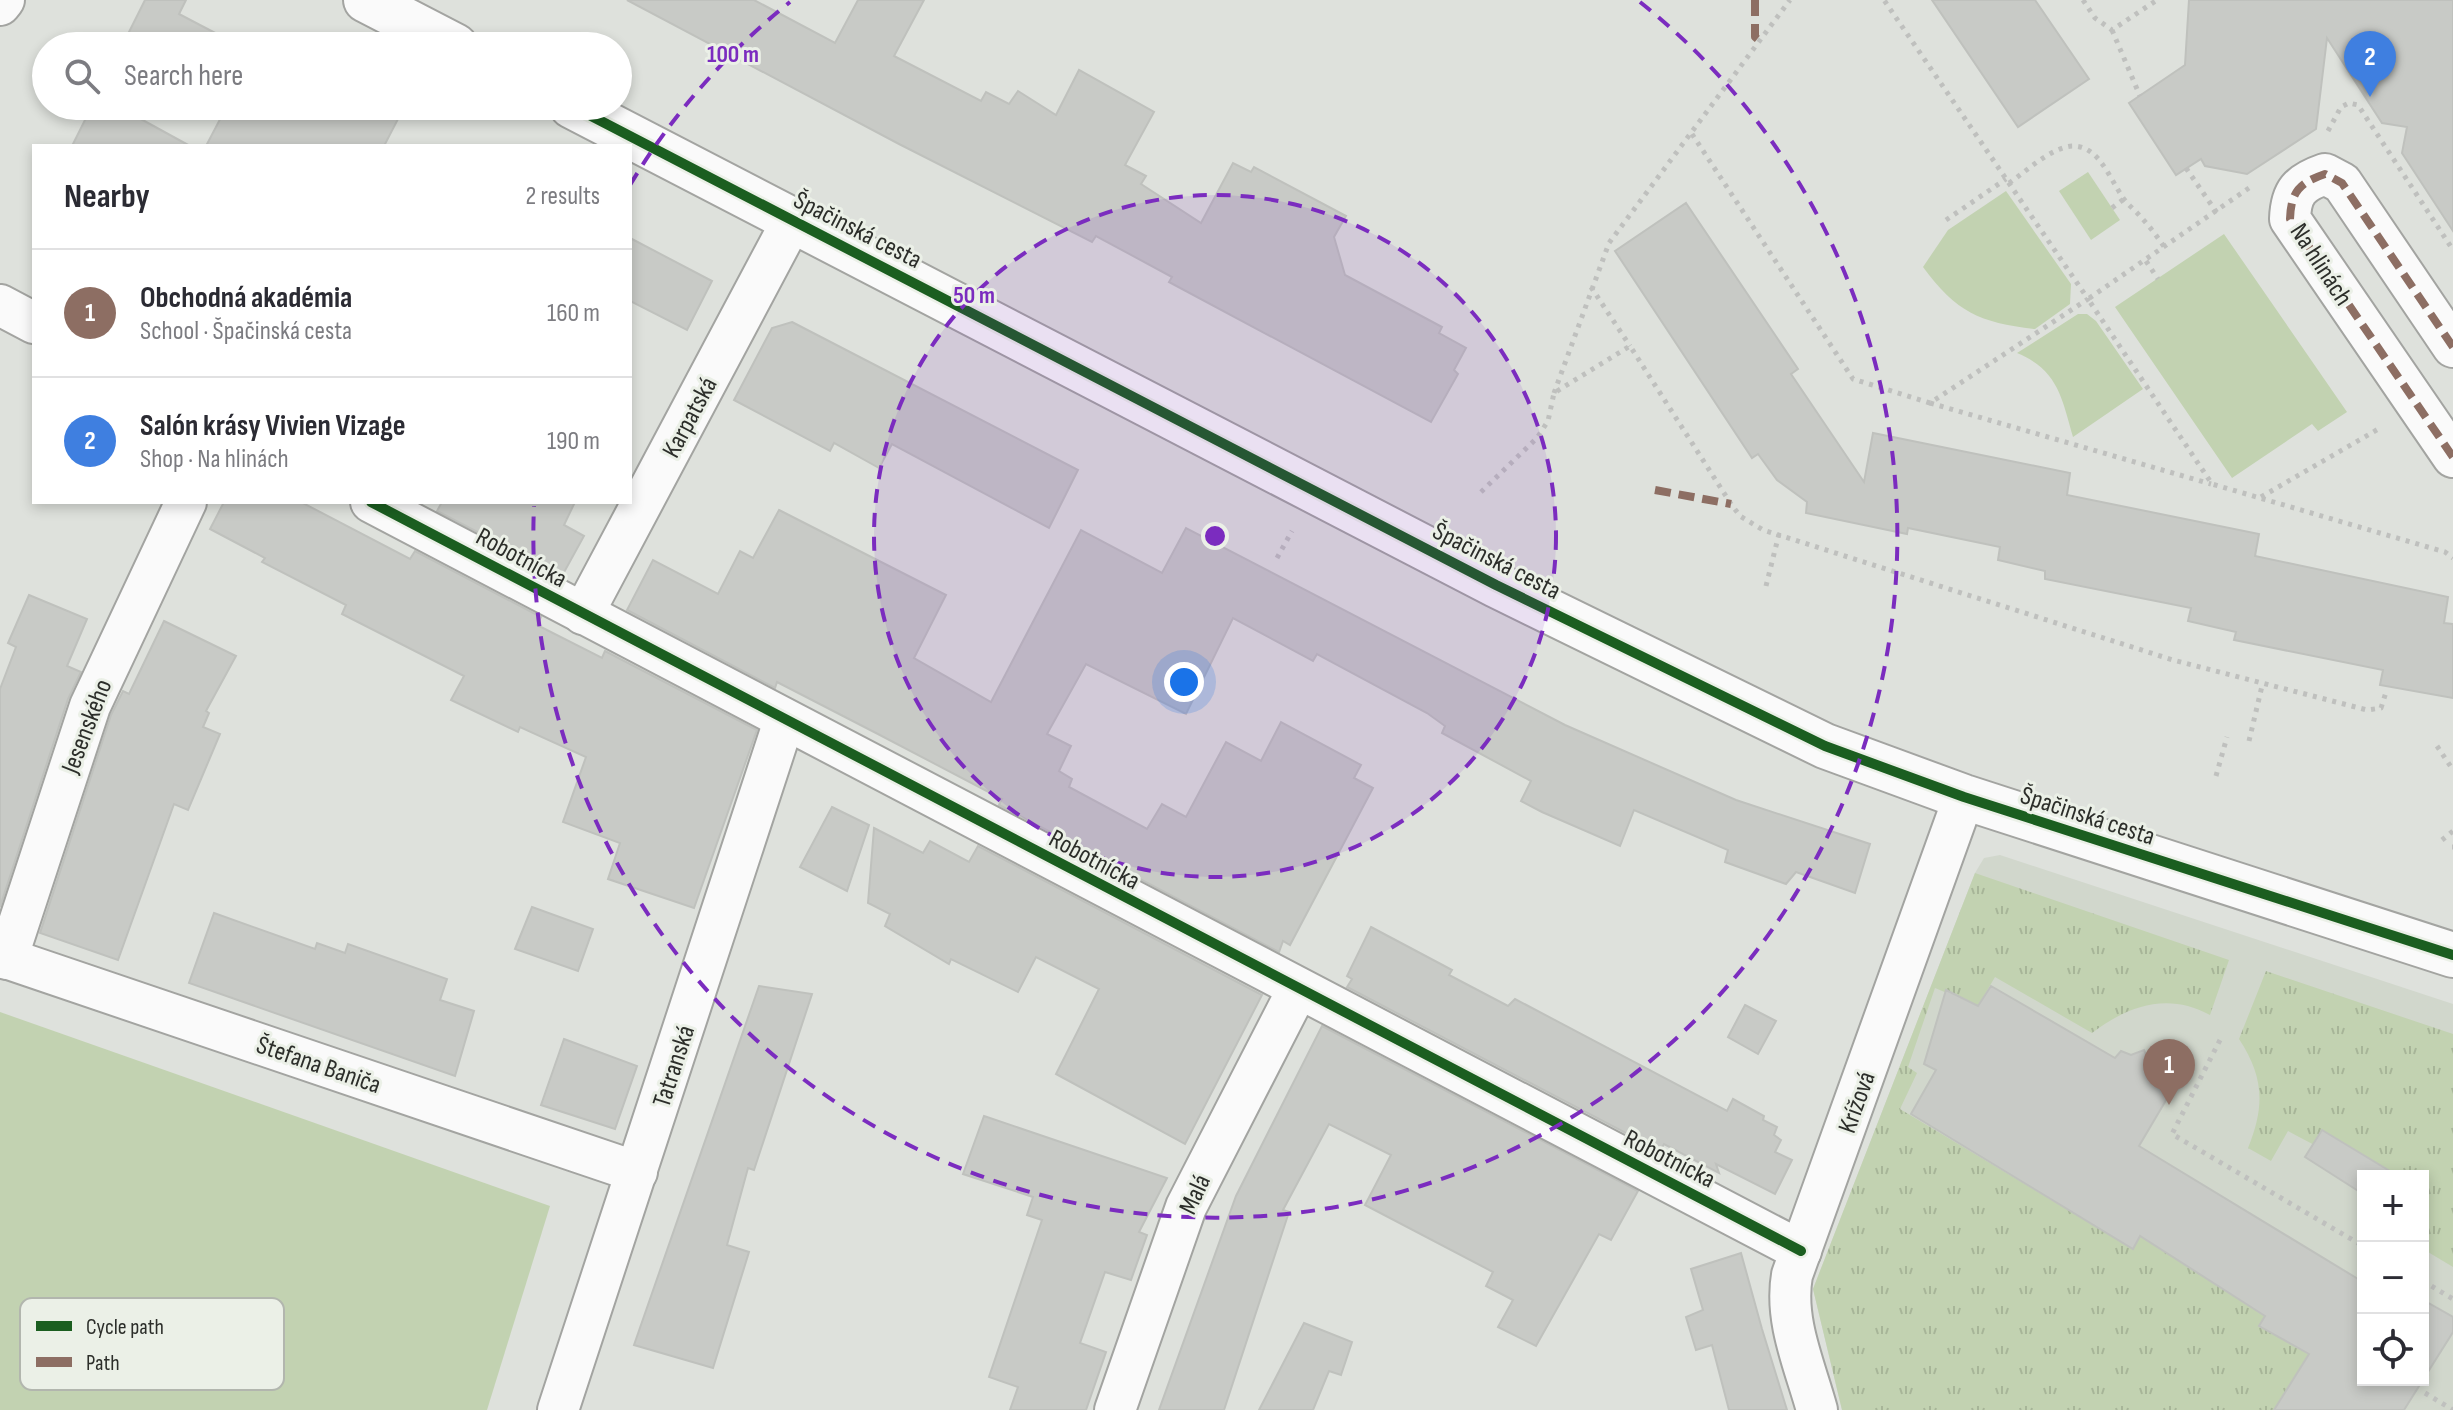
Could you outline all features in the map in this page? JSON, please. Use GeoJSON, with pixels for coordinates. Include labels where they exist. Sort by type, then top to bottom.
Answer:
{"type":"FeatureCollection","features":[{"type":"Feature","properties":{"kind":"street"},"geometry":{"type":"LineString","coordinates":[[366,0],[428,32]]}},
{"type":"Feature","properties":{"kind":"street","name":"Špačinská cesta"},"geometry":{"type":"LineString","coordinates":[[599,120],[1663,669],[1825,746],[1964,797],[2450,956]]}},
{"type":"Feature","properties":{"kind":"street","name":"Na hlinách"},"geometry":{"type":"LineString","coordinates":[[2451,341],[2342,183],[2325,174],[2303,181],[2291,199],[2290,219],[2453,457]]}},
{"type":"Feature","properties":{"kind":"street","name":"Karpatská"},"geometry":{"type":"LineString","coordinates":[[583,614],[793,219]]}},
{"type":"Feature","properties":{"kind":"street"},"geometry":{"type":"LineString","coordinates":[[0,305],[32,322]]}},
{"type":"Feature","properties":{"kind":"street","name":"Jesenského"},"geometry":{"type":"LineString","coordinates":[[4,957],[90,706],[185,504]]}},
{"type":"Feature","properties":{"kind":"street","name":"Robotnícka"},"geometry":{"type":"LineString","coordinates":[[375,504],[1801,1251]]}},
{"type":"Feature","properties":{"kind":"street","name":"Tatranská"},"geometry":{"type":"LineString","coordinates":[[558,1410],[784,721]]}},
{"type":"Feature","properties":{"kind":"street","name":"Krížová"},"geometry":{"type":"LineString","coordinates":[[1817,1410],[1787,1299],[1801,1251],[1964,797]]}},
{"type":"Feature","properties":{"kind":"street","name":"Štefana Baniča"},"geometry":{"type":"LineString","coordinates":[[4,957],[637,1172]]}},
{"type":"Feature","properties":{"kind":"street","name":"Malá"},"geometry":{"type":"LineString","coordinates":[[1115,1410],[1186,1207],[1298,989]]}},
{"type":"Feature","properties":{"kind":"path"},"geometry":{"type":"LineString","coordinates":[[1481,492],[1537,438],[1548,421],[1554,393],[1609,243],[1790,0]]}},
{"type":"Feature","properties":{"kind":"path"},"geometry":{"type":"LineString","coordinates":[[1884,0],[2212,484]]}},
{"type":"Feature","properties":{"kind":"path"},"geometry":{"type":"LineString","coordinates":[[2083,0],[2095,18],[2112,30],[2140,96]]}},
{"type":"Feature","properties":{"kind":"path"},"geometry":{"type":"LineString","coordinates":[[2112,30],[2157,0]]}},
{"type":"Feature","properties":{"kind":"path"},"geometry":{"type":"LineString","coordinates":[[2324,139],[2341,107],[2349,103],[2358,105],[2453,250]]}},
{"type":"Feature","properties":{"kind":"path"},"geometry":{"type":"LineString","coordinates":[[1692,134],[1853,379],[2445,552],[2453,558]]}},
{"type":"Feature","properties":{"kind":"path"},"geometry":{"type":"LineString","coordinates":[[1946,220],[2049,155],[2076,146],[2088,150],[2101,163],[2125,199],[2141,213],[2165,248]]}},
{"type":"Feature","properties":{"kind":"path"},"geometry":{"type":"LineString","coordinates":[[2186,168],[2217,213]]}},
{"type":"Feature","properties":{"kind":"path"},"geometry":{"type":"LineString","coordinates":[[1930,403],[2217,213],[2252,185]]}},
{"type":"Feature","properties":{"kind":"path"},"geometry":{"type":"LineString","coordinates":[[2112,208],[2125,199]]}},
{"type":"Feature","properties":{"kind":"path"},"geometry":{"type":"LineString","coordinates":[[2146,261],[2158,279]]}},
{"type":"Feature","properties":{"kind":"path"},"geometry":{"type":"LineString","coordinates":[[1591,287],[1731,504],[1751,524],[2262,686],[2367,710],[2381,708],[2387,689]]}},
{"type":"Feature","properties":{"kind":"path"},"geometry":{"type":"LineString","coordinates":[[1554,393],[1630,346]]}},
{"type":"Feature","properties":{"kind":"path"},"geometry":{"type":"LineString","coordinates":[[2260,497],[2418,407]]}},
{"type":"Feature","properties":{"kind":"path"},"geometry":{"type":"LineString","coordinates":[[1277,558],[1292,531]]}},
{"type":"Feature","properties":{"kind":"path"},"geometry":{"type":"LineString","coordinates":[[1766,586],[1779,534]]}},
{"type":"Feature","properties":{"kind":"path"},"geometry":{"type":"LineString","coordinates":[[2249,741],[2262,686]]}},
{"type":"Feature","properties":{"kind":"path"},"geometry":{"type":"LineString","coordinates":[[2216,776],[2227,737]]}},
{"type":"Feature","properties":{"kind":"path"},"geometry":{"type":"LineString","coordinates":[[2437,746],[2453,770]]}},
{"type":"Feature","properties":{"kind":"path"},"geometry":{"type":"LineString","coordinates":[[2442,840],[2453,831]]}},
{"type":"Feature","properties":{"kind":"path"},"geometry":{"type":"LineString","coordinates":[[2220,1040],[2172,1134],[2357,1242]]}},
{"type":"Feature","properties":{"kind":"path"},"geometry":{"type":"LineString","coordinates":[[2429,1285],[2453,1299]]}},
{"type":"Feature","properties":{"kind":"path"},"geometry":{"type":"LineString","coordinates":[[2425,1393],[2453,1410]]}},
{"type":"Feature","properties":{"kind":"shaded area"},"geometry":{"type":"Polygon","coordinates":[[[2000,855],[2453,1004],[2453,1410],[1842,1410],[1813,1289],[1975,873],[1984,858],[2000,855]]]}},
{"type":"Feature","properties":{"kind":"green space"},"geometry":{"type":"Polygon","coordinates":[[[2088,172],[2120,220],[2091,240],[2059,191],[2088,172]]]}},
{"type":"Feature","properties":{"kind":"green space"},"geometry":{"type":"Polygon","coordinates":[[[2006,191],[2071,284],[2070,304],[2035,329],[1999,323],[1971,313],[1947,295],[1923,267],[1948,230],[2006,191]]]}},
{"type":"Feature","properties":{"kind":"green space"},"geometry":{"type":"Polygon","coordinates":[[[2224,234],[2347,412],[2318,431],[2312,424],[2232,478],[2115,307],[2224,234]]]}},
{"type":"Feature","properties":{"kind":"green space"},"geometry":{"type":"Polygon","coordinates":[[[2078,314],[2087,314],[2096,321],[2143,389],[2073,437],[2061,398],[2050,377],[2031,360],[2017,353],[2078,314]]]}},
{"type":"Feature","properties":{"kind":"green space"},"geometry":{"type":"Polygon","coordinates":[[[1975,873],[2229,960],[2210,1015],[2179,1004],[2149,1005],[2120,1015],[2092,1033],[1995,977],[1978,1006],[1935,988],[1908,1067],[1917,1073],[1900,1109],[2133,1249],[2140,1236],[2265,1316],[2260,1325],[2347,1375],[2274,1410],[1842,1410],[1813,1289],[1975,873]]]}},
{"type":"Feature","properties":{"kind":"green space"},"geometry":{"type":"Polygon","coordinates":[[[2266,971],[2453,1034],[2453,1267],[2429,1253],[2429,1170],[2369,1168],[2288,1131],[2271,1161],[2248,1148],[2257,1119],[2259,1092],[2253,1066],[2239,1039],[2266,971]]]}},
{"type":"Feature","properties":{"kind":"green space"},"geometry":{"type":"Polygon","coordinates":[[[0,1012],[550,1206],[487,1410],[0,1410],[0,1012]]]}},
{"type":"Feature","properties":{"kind":"building"},"geometry":{"type":"Polygon","coordinates":[[[145,0],[186,0],[179,14],[213,32],[129,32],[145,0]]]}},
{"type":"Feature","properties":{"kind":"building"},"geometry":{"type":"Polygon","coordinates":[[[627,0],[754,0],[835,43],[858,0],[924,0],[894,56],[981,101],[986,92],[1009,104],[1018,91],[1056,115],[1079,70],[1154,112],[1125,165],[1146,176],[1141,184],[1201,223],[1233,163],[1251,172],[1254,167],[1346,216],[1334,237],[1345,275],[1442,327],[1439,333],[1466,348],[1454,370],[1458,374],[1431,422],[1169,282],[1172,277],[1096,236],[1092,242],[627,0]]]}},
{"type":"Feature","properties":{"kind":"building"},"geometry":{"type":"Polygon","coordinates":[[[1932,0],[2035,0],[2089,79],[2018,127],[1932,0]]]}},
{"type":"Feature","properties":{"kind":"building"},"geometry":{"type":"Polygon","coordinates":[[[2189,0],[2453,0],[2453,231],[2402,153],[2407,127],[2382,123],[2327,38],[2316,129],[2247,174],[2205,166],[2201,159],[2176,175],[2129,103],[2185,65],[2189,0]]]}},
{"type":"Feature","properties":{"kind":"building"},"geometry":{"type":"Polygon","coordinates":[[[85,120],[143,120],[186,144],[73,144],[85,120]]]}},
{"type":"Feature","properties":{"kind":"building"},"geometry":{"type":"Polygon","coordinates":[[[220,120],[397,120],[385,144],[207,144],[220,120]]]}},
{"type":"Feature","properties":{"kind":"building"},"geometry":{"type":"Polygon","coordinates":[[[1686,203],[1798,369],[1791,374],[1864,482],[1873,433],[2070,473],[2067,495],[2259,534],[2255,556],[2448,597],[2444,623],[2453,624],[2453,698],[2380,685],[2383,670],[2234,640],[2236,632],[2188,621],[2191,608],[2045,579],[2045,571],[1998,560],[2000,547],[1908,528],[1907,534],[1806,513],[1807,502],[1777,480],[1758,454],[1752,458],[1615,251],[1686,203]]]}},
{"type":"Feature","properties":{"kind":"building"},"geometry":{"type":"Polygon","coordinates":[[[632,239],[712,281],[687,330],[632,302],[632,239]]]}},
{"type":"Feature","properties":{"kind":"building"},"geometry":{"type":"Polygon","coordinates":[[[792,322],[1078,470],[1049,528],[892,444],[879,468],[834,443],[830,451],[734,400],[772,328],[792,322]]]}},
{"type":"Feature","properties":{"kind":"building"},"geometry":{"type":"Polygon","coordinates":[[[223,504],[305,504],[410,559],[415,551],[541,617],[537,625],[602,658],[605,651],[757,730],[694,908],[608,879],[620,843],[563,822],[586,757],[520,727],[518,732],[451,700],[464,676],[342,614],[346,605],[262,562],[265,558],[210,529],[223,504]]]}},
{"type":"Feature","properties":{"kind":"building"},"geometry":{"type":"Polygon","coordinates":[[[441,504],[574,504],[564,525],[584,536],[562,576],[437,511],[441,504]]]}},
{"type":"Feature","properties":{"kind":"building"},"geometry":{"type":"Polygon","coordinates":[[[779,510],[946,595],[914,658],[991,702],[1081,530],[1162,573],[1186,528],[1565,725],[1736,800],[1870,844],[1855,893],[1796,872],[1786,884],[1725,862],[1728,850],[1634,810],[1620,846],[1542,812],[1521,801],[1531,781],[1442,733],[1445,726],[1427,713],[1317,654],[1313,661],[1233,618],[1186,714],[1086,664],[1047,734],[1071,746],[1059,771],[1072,779],[1069,787],[1147,829],[1162,804],[1186,817],[1226,742],[1261,761],[1281,722],[1361,765],[1354,778],[1373,788],[1290,945],[1283,941],[1279,952],[999,805],[1002,799],[777,682],[775,688],[627,610],[653,560],[718,594],[740,551],[753,558],[779,510]]]}},
{"type":"Feature","properties":{"kind":"building"},"geometry":{"type":"Polygon","coordinates":[[[29,595],[87,619],[67,666],[81,672],[68,699],[0,907],[0,689],[16,647],[8,643],[29,595]]]}},
{"type":"Feature","properties":{"kind":"building"},"geometry":{"type":"Polygon","coordinates":[[[164,621],[236,656],[206,711],[209,713],[203,727],[220,734],[188,810],[174,804],[118,960],[40,933],[111,715],[123,691],[129,694],[164,621]]]}},
{"type":"Feature","properties":{"kind":"building"},"geometry":{"type":"Polygon","coordinates":[[[832,807],[869,825],[847,891],[800,867],[832,807]]]}},
{"type":"Feature","properties":{"kind":"building"},"geometry":{"type":"Polygon","coordinates":[[[874,828],[923,853],[930,841],[969,862],[978,846],[1262,995],[1185,1144],[1056,1074],[1099,989],[1036,957],[1018,992],[951,959],[949,964],[885,926],[890,914],[868,903],[874,828]]]}},
{"type":"Feature","properties":{"kind":"building"},"geometry":{"type":"Polygon","coordinates":[[[532,907],[593,929],[578,971],[515,949],[532,907]]]}},
{"type":"Feature","properties":{"kind":"building"},"geometry":{"type":"Polygon","coordinates":[[[214,913],[315,949],[317,943],[345,953],[348,944],[447,979],[440,1000],[474,1011],[455,1076],[189,983],[214,913]]]}},
{"type":"Feature","properties":{"kind":"building"},"geometry":{"type":"Polygon","coordinates":[[[1371,927],[1452,970],[1449,975],[1508,1006],[1515,999],[1727,1111],[1733,1099],[1764,1116],[1763,1120],[1777,1127],[1774,1135],[1781,1140],[1775,1152],[1792,1160],[1775,1194],[1716,1164],[1719,1173],[1664,1144],[1660,1151],[1347,987],[1352,979],[1347,976],[1371,927]]]}},
{"type":"Feature","properties":{"kind":"building"},"geometry":{"type":"Polygon","coordinates":[[[759,986],[812,994],[754,1170],[748,1168],[727,1245],[749,1252],[713,1368],[634,1345],[759,986]]]}},
{"type":"Feature","properties":{"kind":"building"},"geometry":{"type":"Polygon","coordinates":[[[1991,986],[2115,1058],[2121,1051],[2131,1055],[2144,1050],[2158,1082],[2172,1090],[2139,1146],[2357,1278],[2357,1386],[2419,1386],[2404,1410],[2274,1410],[2309,1354],[2259,1326],[2265,1316],[2140,1236],[2133,1249],[1911,1114],[1936,1070],[1924,1064],[1946,990],[1978,1006],[1991,986]]]}},
{"type":"Feature","properties":{"kind":"building"},"geometry":{"type":"Polygon","coordinates":[[[1745,1005],[1776,1021],[1758,1054],[1728,1037],[1745,1005]]]}},
{"type":"Feature","properties":{"kind":"building"},"geometry":{"type":"Polygon","coordinates":[[[1322,1026],[1638,1191],[1611,1240],[1599,1234],[1536,1346],[1498,1327],[1513,1300],[1486,1286],[1493,1272],[1365,1205],[1391,1155],[1329,1124],[1283,1210],[1289,1212],[1224,1410],[1159,1410],[1236,1196],[1322,1026]]]}},
{"type":"Feature","properties":{"kind":"building"},"geometry":{"type":"Polygon","coordinates":[[[564,1039],[637,1066],[615,1129],[541,1105],[564,1039]]]}},
{"type":"Feature","properties":{"kind":"building"},"geometry":{"type":"Polygon","coordinates":[[[984,1116],[1167,1178],[1139,1232],[1147,1235],[1131,1280],[1105,1272],[1080,1343],[1106,1352],[1086,1410],[1010,1410],[1018,1387],[989,1377],[1042,1220],[1027,1215],[1033,1197],[963,1174],[984,1116]]]}},
{"type":"Feature","properties":{"kind":"building"},"geometry":{"type":"Polygon","coordinates":[[[2322,1130],[2388,1170],[2357,1170],[2357,1190],[2305,1157],[2322,1130]]]}},
{"type":"Feature","properties":{"kind":"building"},"geometry":{"type":"Polygon","coordinates":[[[1741,1253],[1787,1410],[1729,1410],[1712,1345],[1696,1350],[1686,1317],[1703,1310],[1691,1269],[1741,1253]]]}},
{"type":"Feature","properties":{"kind":"building"},"geometry":{"type":"Polygon","coordinates":[[[2429,1303],[2453,1317],[2453,1332],[2429,1370],[2429,1303]]]}},
{"type":"Feature","properties":{"kind":"building"},"geometry":{"type":"Polygon","coordinates":[[[1304,1323],[1352,1342],[1341,1375],[1329,1371],[1313,1410],[1259,1410],[1304,1323]]]}},
{"type":"Feature","properties":{"kind":"marked path"},"geometry":{"type":"LineString","coordinates":[[1755,0],[1755,37],[1760,41]]}},
{"type":"Feature","properties":{"kind":"marked path"},"geometry":{"type":"LineString","coordinates":[[2453,347],[2342,183],[2325,174],[2303,185],[2292,202],[2290,219],[2453,457]]}},
{"type":"Feature","properties":{"kind":"marked path"},"geometry":{"type":"LineString","coordinates":[[1655,490],[1731,504]]}},
{"type":"Feature","properties":{"kind":"cycle path"},"geometry":{"type":"LineString","coordinates":[[599,120],[1496,585],[1825,746],[1964,797],[2453,955]]}},
{"type":"Feature","properties":{"kind":"cycle path"},"geometry":{"type":"LineString","coordinates":[[375,504],[1801,1251]]}},
{"type":"Feature","properties":{"kind":"place","name":"Salón krásy Vivien Vizage"},"geometry":{"type":"Point","coordinates":[2370,97]}},
{"type":"Feature","properties":{"kind":"place","name":"Obchodná akadémia"},"geometry":{"type":"Point","coordinates":[2169,1105]}}]}
